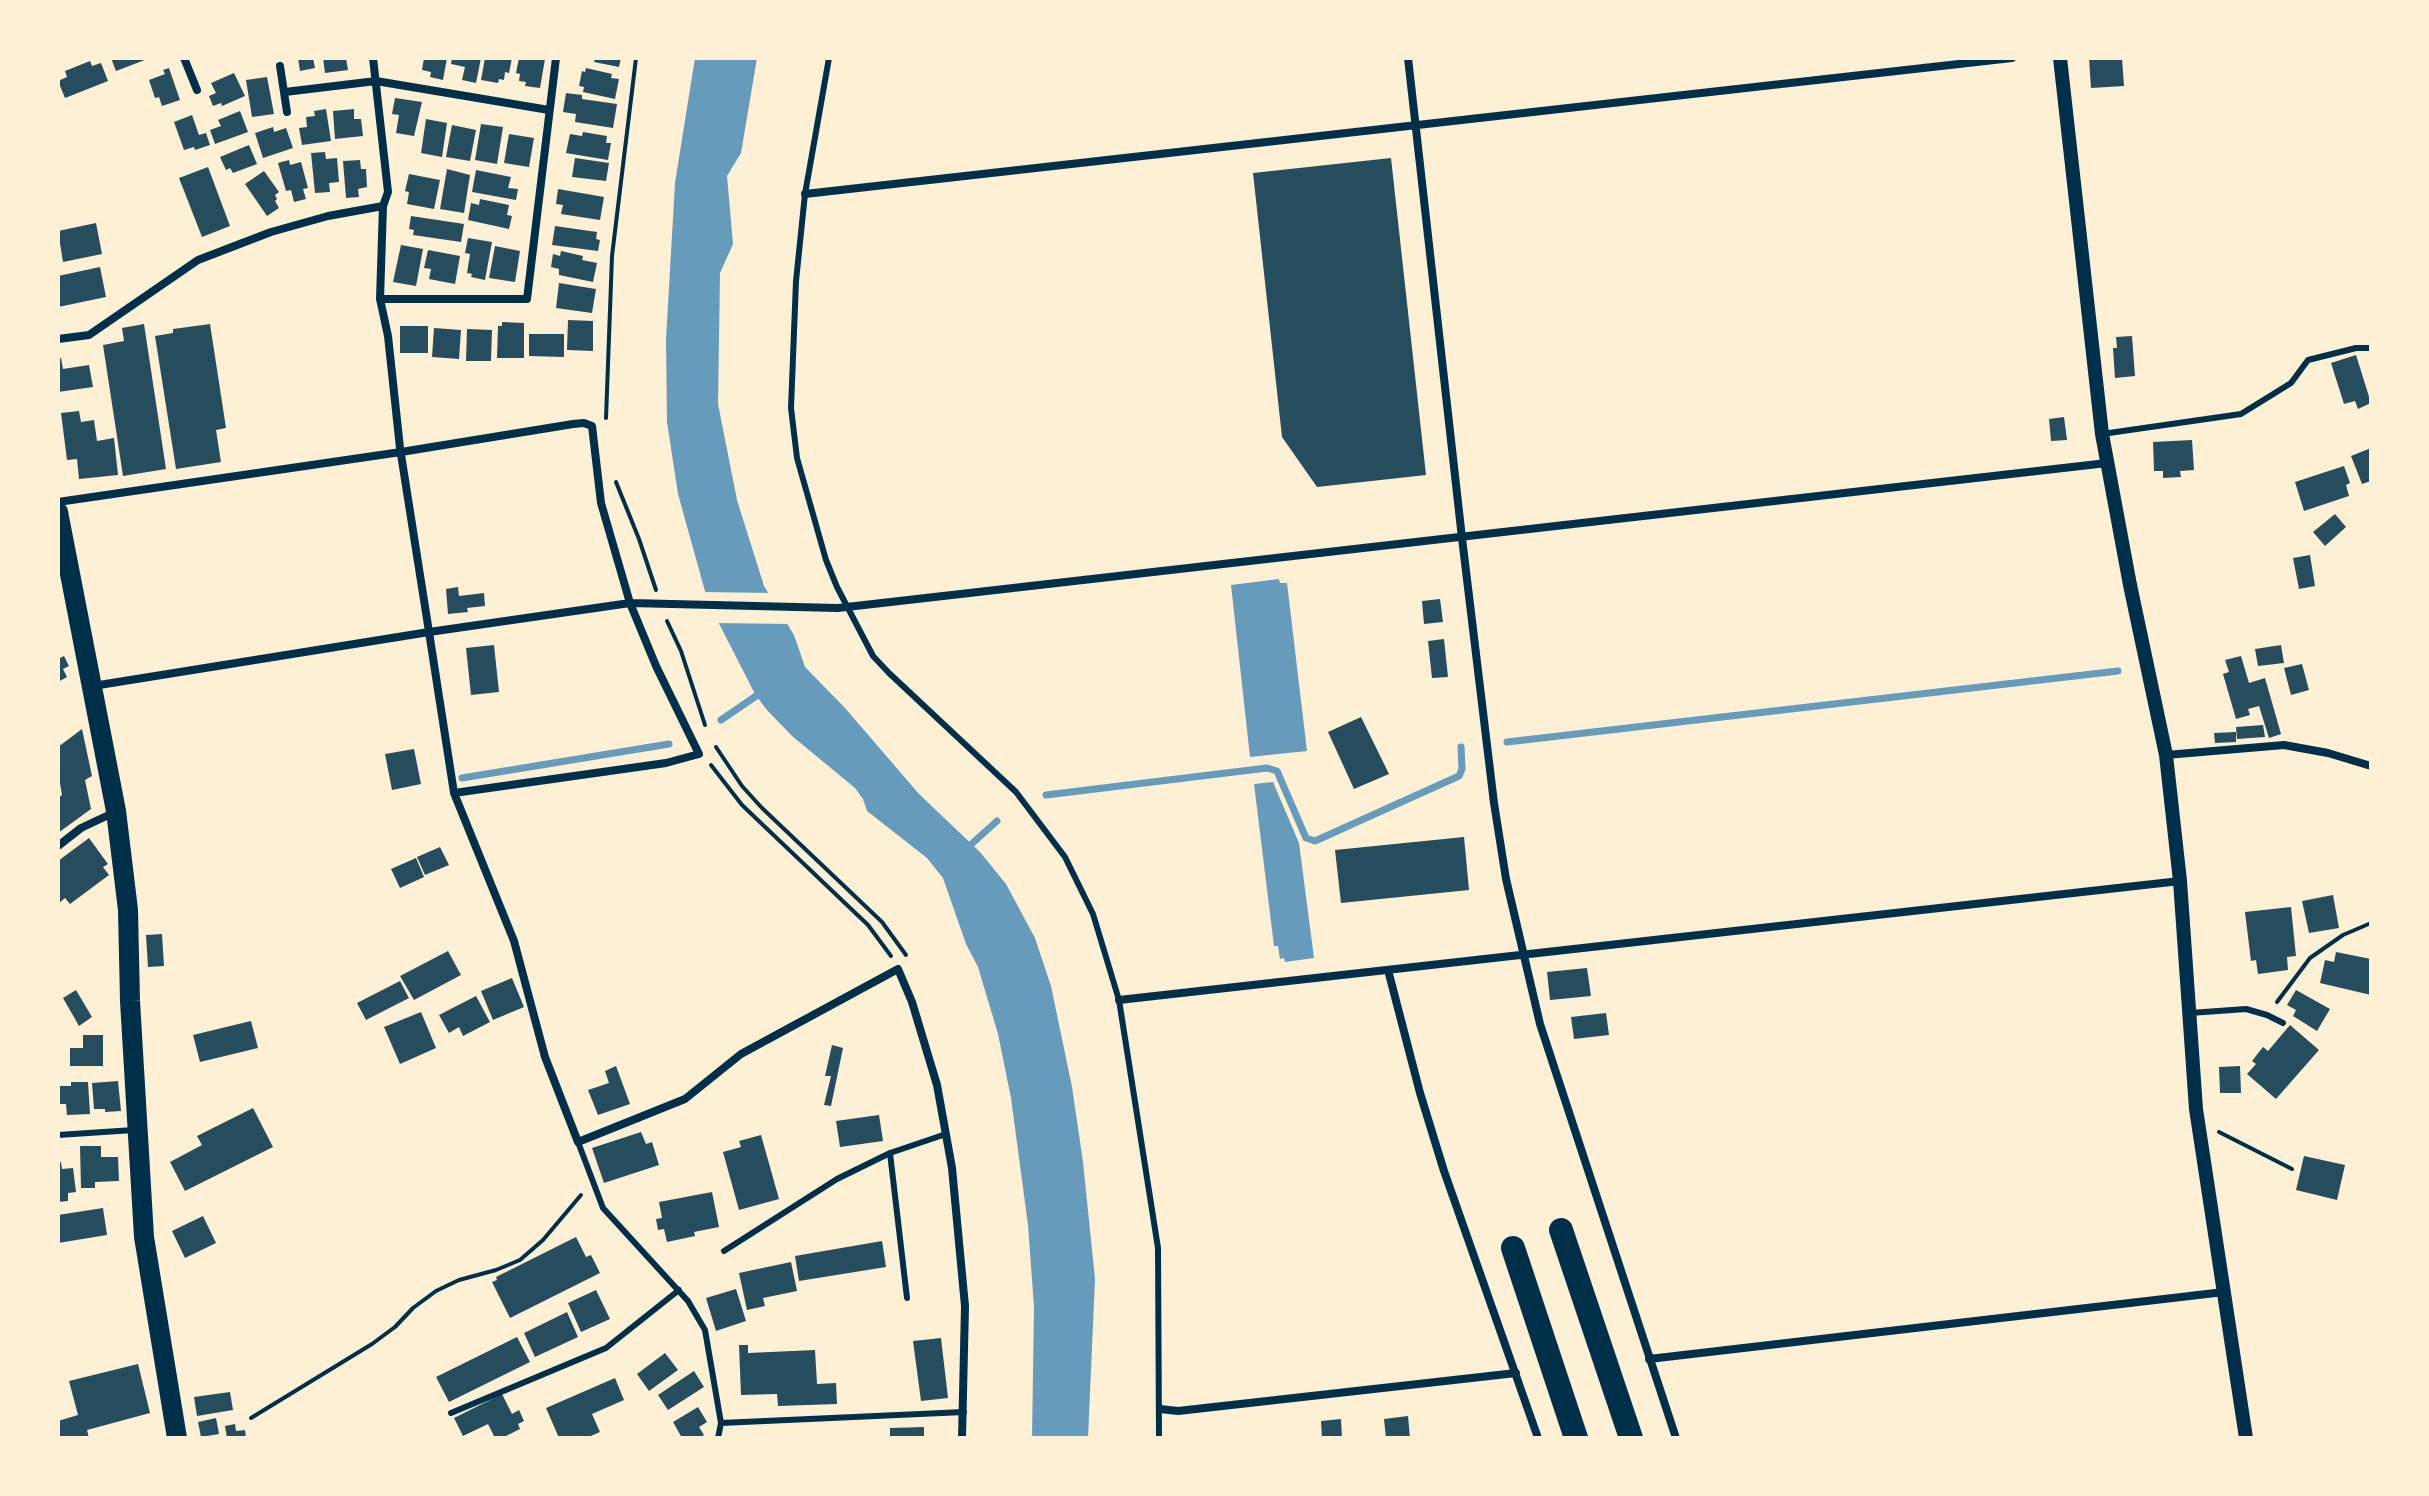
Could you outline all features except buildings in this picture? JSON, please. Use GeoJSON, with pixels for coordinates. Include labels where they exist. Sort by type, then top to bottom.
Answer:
{"type":"FeatureCollection","features":[{"type":"Feature","properties":{"kind":"highway"},"geometry":{"type":"LineString","coordinates":[[1561,1230],[1631,1438]]}},
{"type":"Feature","properties":{"kind":"highway"},"geometry":{"type":"LineString","coordinates":[[1513,1248],[1576,1438]]}},
{"type":"Feature","properties":{"kind":"main road"},"geometry":{"type":"LineString","coordinates":[[58,512],[116,811],[128,910],[144,1237],[175,1437]]}},
{"type":"Feature","properties":{"kind":"street"},"geometry":{"type":"LineString","coordinates":[[184,58],[197,90]]}},
{"type":"Feature","properties":{"kind":"street"},"geometry":{"type":"LineString","coordinates":[[373,58],[388,192],[383,206],[380,299],[388,336],[401,452],[454,793],[514,941],[545,1057],[578,1142],[685,1099],[741,1054],[898,969],[912,1002],[937,1085],[957,1206],[965,1306],[962,1438]]}},
{"type":"Feature","properties":{"kind":"street"},"geometry":{"type":"LineString","coordinates":[[380,299],[527,299],[556,58]]}},
{"type":"Feature","properties":{"kind":"street"},"geometry":{"type":"LineString","coordinates":[[1408,58],[1462,538],[1506,879],[1540,1024],[1676,1438]]}},
{"type":"Feature","properties":{"kind":"street"},"geometry":{"type":"LineString","coordinates":[[805,194],[2012,58]]}},
{"type":"Feature","properties":{"kind":"street"},"geometry":{"type":"LineString","coordinates":[[2060,58],[2102,434],[2166,755],[2180,881],[2198,1122],[2246,1438]]}},
{"type":"Feature","properties":{"kind":"street"},"geometry":{"type":"LineString","coordinates":[[280,66],[287,112]]}},
{"type":"Feature","properties":{"kind":"street"},"geometry":{"type":"LineString","coordinates":[[285,92],[376,81],[549,110]]}},
{"type":"Feature","properties":{"kind":"street"},"geometry":{"type":"LineString","coordinates":[[58,339],[89,335],[198,260],[271,232],[328,216],[383,206]]}},
{"type":"Feature","properties":{"kind":"street"},"geometry":{"type":"LineString","coordinates":[[58,502],[573,424],[592,426],[601,503],[630,603],[656,666],[699,754],[666,763],[454,793]]}},
{"type":"Feature","properties":{"kind":"street"},"geometry":{"type":"LineString","coordinates":[[92,686],[630,603],[842,607],[2107,463]]}},
{"type":"Feature","properties":{"kind":"street"},"geometry":{"type":"LineString","coordinates":[[2166,755],[2284,745],[2328,753],[2371,766]]}},
{"type":"Feature","properties":{"kind":"street"},"geometry":{"type":"LineString","coordinates":[[58,846],[81,828],[116,811]]}},
{"type":"Feature","properties":{"kind":"street"},"geometry":{"type":"LineString","coordinates":[[1119,1000],[2180,881]]}},
{"type":"Feature","properties":{"kind":"street"},"geometry":{"type":"LineString","coordinates":[[1388,970],[1444,1171],[1538,1438]]}},
{"type":"Feature","properties":{"kind":"street"},"geometry":{"type":"LineString","coordinates":[[1649,1359],[2224,1292]]}},
{"type":"Feature","properties":{"kind":"street"},"geometry":{"type":"LineString","coordinates":[[1160,1409],[1178,1411],[1516,1373]]}},
{"type":"Feature","properties":{"kind":"lane"},"geometry":{"type":"LineString","coordinates":[[829,58],[805,194],[796,281],[791,408],[797,458],[842,607],[873,656],[1016,792],[1065,857],[1093,914],[1119,1000],[1158,1248],[1159,1438]]}},
{"type":"Feature","properties":{"kind":"lane"},"geometry":{"type":"LineString","coordinates":[[2102,434],[2241,414],[2291,383],[2308,360],[2356,348],[2371,348]]}},
{"type":"Feature","properties":{"kind":"lane"},"geometry":{"type":"LineString","coordinates":[[2189,1013],[2246,1009],[2283,1023]]}},
{"type":"Feature","properties":{"kind":"lane"},"geometry":{"type":"LineString","coordinates":[[58,1135],[138,1130]]}},
{"type":"Feature","properties":{"kind":"lane"},"geometry":{"type":"LineString","coordinates":[[724,1251],[837,1179],[890,1153],[946,1134]]}},
{"type":"Feature","properties":{"kind":"lane"},"geometry":{"type":"LineString","coordinates":[[578,1142],[603,1208],[679,1290],[705,1330],[721,1423],[718,1438]]}},
{"type":"Feature","properties":{"kind":"lane"},"geometry":{"type":"LineString","coordinates":[[890,1153],[907,1298]]}},
{"type":"Feature","properties":{"kind":"lane"},"geometry":{"type":"LineString","coordinates":[[451,1413],[606,1348],[679,1290]]}},
{"type":"Feature","properties":{"kind":"lane"},"geometry":{"type":"LineString","coordinates":[[721,1423],[964,1412]]}},
{"type":"Feature","properties":{"kind":"path"},"geometry":{"type":"LineString","coordinates":[[606,423],[612,256],[636,58]]}},
{"type":"Feature","properties":{"kind":"path"},"geometry":{"type":"LineString","coordinates":[[613,474],[659,597]]}},
{"type":"Feature","properties":{"kind":"path"},"geometry":{"type":"LineString","coordinates":[[663,609],[681,651],[708,734]]}},
{"type":"Feature","properties":{"kind":"path"},"geometry":{"type":"LineString","coordinates":[[716,747],[742,786],[882,922],[909,962]]}},
{"type":"Feature","properties":{"kind":"path"},"geometry":{"type":"LineString","coordinates":[[699,754],[742,805],[868,925],[884,944],[898,969]]}},
{"type":"Feature","properties":{"kind":"path"},"geometry":{"type":"LineString","coordinates":[[2267,1015],[2310,958],[2343,935],[2371,923]]}},
{"type":"Feature","properties":{"kind":"path"},"geometry":{"type":"LineString","coordinates":[[2198,1122],[2292,1169]]}},
{"type":"Feature","properties":{"kind":"path"},"geometry":{"type":"LineString","coordinates":[[251,1418],[372,1344],[436,1291],[520,1260],[543,1240],[593,1181]]}},
{"type":"Feature","properties":{"kind":"water"},"geometry":{"type":"Polygon","coordinates":[[[695,58],[757,58],[741,153],[727,176],[733,244],[720,273],[718,404],[737,500],[764,586],[794,635],[805,667],[919,794],[980,852],[1006,884],[1035,938],[1051,986],[1072,1087],[1095,1279],[1088,1438],[1032,1438],[1034,1307],[1028,1225],[1011,1098],[998,1034],[978,967],[966,944],[943,878],[927,858],[867,811],[855,788],[792,736],[766,709],[755,694],[708,602],[678,494],[667,422],[666,339],[675,183],[695,58]]]}},
{"type":"Feature","properties":{"kind":"water"},"geometry":{"type":"Polygon","coordinates":[[[1279,579],[1280,583],[1287,583],[1307,751],[1250,757],[1231,585],[1279,579]]]}},
{"type":"Feature","properties":{"kind":"water"},"geometry":{"type":"Polygon","coordinates":[[[1273,782],[1299,843],[1314,958],[1285,962],[1284,958],[1280,959],[1278,946],[1274,946],[1254,784],[1273,782]]]}},
{"type":"Feature","properties":{"kind":"pier"},"geometry":{"type":"Polygon","coordinates":[[[701,592],[773,593],[792,624],[714,623],[701,592]]]}},
{"type":"Feature","properties":{"kind":"waterway"},"geometry":{"type":"LineString","coordinates":[[1507,742],[2118,671]]}},
{"type":"Feature","properties":{"kind":"waterway"},"geometry":{"type":"LineString","coordinates":[[721,720],[762,692]]}},
{"type":"Feature","properties":{"kind":"waterway"},"geometry":{"type":"LineString","coordinates":[[462,778],[669,744]]}},
{"type":"Feature","properties":{"kind":"waterway"},"geometry":{"type":"LineString","coordinates":[[1046,795],[1267,768],[1277,771],[1306,838],[1315,841],[1459,776],[1462,769],[1461,747]]}},
{"type":"Feature","properties":{"kind":"waterway"},"geometry":{"type":"LineString","coordinates":[[966,849],[997,821]]}}]}
